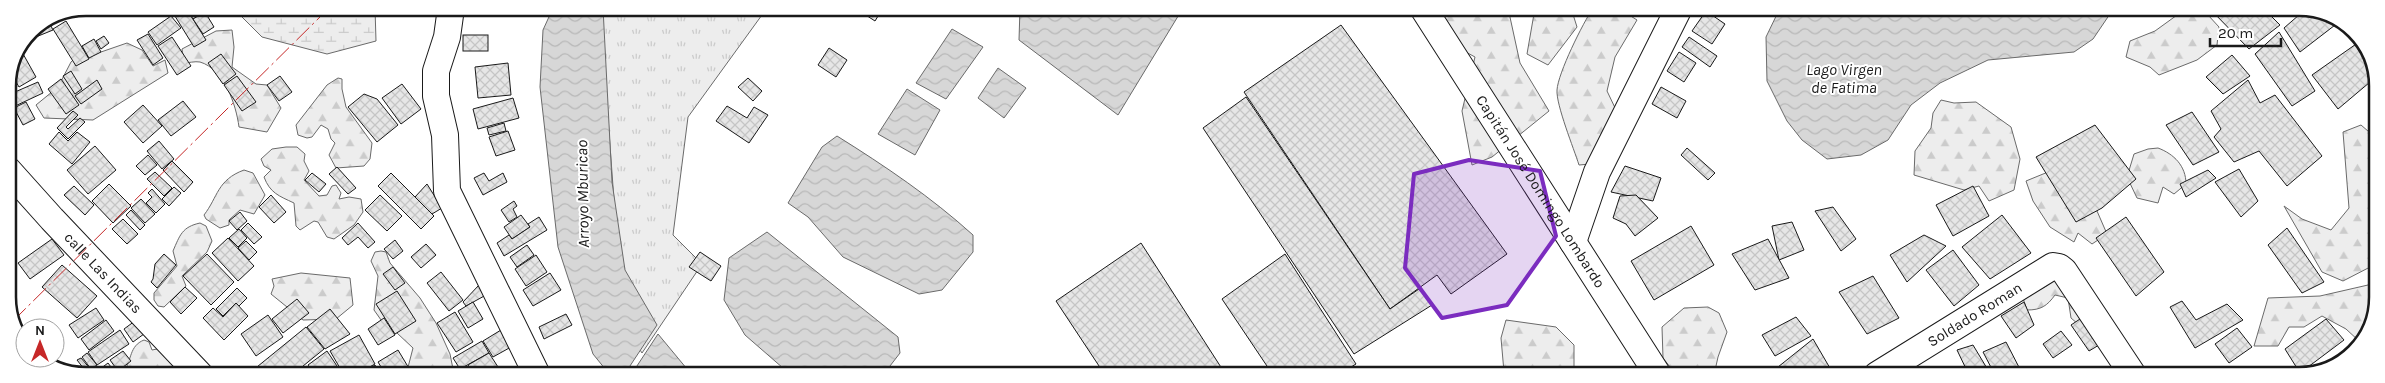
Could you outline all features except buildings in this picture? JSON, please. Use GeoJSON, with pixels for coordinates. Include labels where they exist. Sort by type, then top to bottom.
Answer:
{"type":"FeatureCollection","features":[{"type":"Feature","properties":{"kind":"street"},"geometry":{"type":"LineString","coordinates":[[450,16],[447,37],[436,71],[436,96],[445,135],[447,191],[533,367]]}},
{"type":"Feature","properties":{"kind":"street","name":"Capitán José Domingo Lombardo"},"geometry":{"type":"LineString","coordinates":[[1428,16],[1653,367]]}},
{"type":"Feature","properties":{"kind":"street"},"geometry":{"type":"LineString","coordinates":[[1573,242],[1597,172],[1675,16]]}},
{"type":"Feature","properties":{"kind":"street","name":"calle Las Indias"},"geometry":{"type":"LineString","coordinates":[[16,179],[192,367]]}},
{"type":"Feature","properties":{"kind":"street","name":"Soldado Roman"},"geometry":{"type":"LineString","coordinates":[[1890,367],[2047,268],[2059,266],[2127,367]]}},
{"type":"Feature","properties":{"kind":"highlighted area"},"geometry":{"type":"Polygon","coordinates":[[[1469,160],[1540,171],[1556,236],[1507,305],[1442,318],[1405,268],[1414,174],[1469,160]]]}},
{"type":"Feature","properties":{"kind":"green space"},"geometry":{"type":"Polygon","coordinates":[[[241,16],[375,16],[376,41],[327,54],[262,37],[241,16]]]}},
{"type":"Feature","properties":{"kind":"green space"},"geometry":{"type":"Polygon","coordinates":[[[601,16],[761,16],[688,117],[673,235],[702,264],[642,353],[623,324],[601,16]]]}},
{"type":"Feature","properties":{"kind":"green space"},"geometry":{"type":"Polygon","coordinates":[[[1439,16],[1510,16],[1520,63],[1549,111],[1492,157],[1472,165],[1462,111],[1475,57],[1429,32],[1439,16]]]}},
{"type":"Feature","properties":{"kind":"green space"},"geometry":{"type":"Polygon","coordinates":[[[1534,16],[1574,16],[1577,27],[1548,65],[1527,54],[1534,16]]]}},
{"type":"Feature","properties":{"kind":"green space"},"geometry":{"type":"Polygon","coordinates":[[[1588,16],[1631,16],[1637,20],[1615,57],[1607,91],[1628,135],[1612,162],[1579,165],[1562,116],[1557,90],[1566,61],[1588,16]]]}},
{"type":"Feature","properties":{"kind":"green space"},"geometry":{"type":"Polygon","coordinates":[[[2176,16],[2209,16],[2219,27],[2217,45],[2197,60],[2159,75],[2150,67],[2126,57],[2130,41],[2155,31],[2176,16]]]}},
{"type":"Feature","properties":{"kind":"green space"},"geometry":{"type":"Polygon","coordinates":[[[232,30],[234,47],[232,67],[256,84],[267,85],[281,108],[267,132],[239,127],[232,98],[216,72],[200,62],[184,63],[182,49],[216,31],[232,30]]]}},
{"type":"Feature","properties":{"kind":"green space"},"geometry":{"type":"Polygon","coordinates":[[[127,43],[142,50],[153,66],[165,60],[168,73],[93,120],[44,118],[36,105],[58,87],[71,62],[83,50],[101,52],[127,43]]]}},
{"type":"Feature","properties":{"kind":"green space"},"geometry":{"type":"Polygon","coordinates":[[[338,78],[342,79],[346,107],[372,143],[370,159],[364,166],[336,168],[329,155],[335,143],[331,139],[328,129],[321,125],[312,137],[307,138],[298,135],[296,125],[327,85],[338,78]]]}},
{"type":"Feature","properties":{"kind":"green space"},"geometry":{"type":"Polygon","coordinates":[[[1941,100],[1954,103],[1976,102],[2011,127],[2020,159],[2014,190],[1989,201],[1979,186],[1964,190],[1914,175],[1915,151],[1931,128],[1933,113],[1941,100]]]}},
{"type":"Feature","properties":{"kind":"green space"},"geometry":{"type":"Polygon","coordinates":[[[2361,125],[2369,132],[2369,268],[2343,281],[2322,272],[2284,206],[2302,219],[2331,230],[2349,208],[2343,132],[2361,125]]]}},
{"type":"Feature","properties":{"kind":"green space"},"geometry":{"type":"Polygon","coordinates":[[[297,147],[305,154],[304,161],[309,171],[304,180],[319,196],[327,195],[332,186],[336,185],[341,193],[339,199],[349,197],[361,199],[363,212],[354,225],[334,239],[327,237],[318,222],[314,221],[300,230],[296,226],[294,203],[276,193],[266,182],[264,177],[271,170],[264,166],[261,159],[272,149],[297,147]]]}},
{"type":"Feature","properties":{"kind":"green space"},"geometry":{"type":"Polygon","coordinates":[[[2158,148],[2174,157],[2178,162],[2184,172],[2186,184],[2174,194],[2163,187],[2158,203],[2137,198],[2127,177],[2134,154],[2158,148]]]}},
{"type":"Feature","properties":{"kind":"green space"},"geometry":{"type":"Polygon","coordinates":[[[244,170],[253,173],[265,195],[254,214],[240,210],[229,220],[229,225],[220,228],[206,219],[204,215],[223,184],[235,174],[244,170]]]}},
{"type":"Feature","properties":{"kind":"green space"},"geometry":{"type":"Polygon","coordinates":[[[2048,172],[2086,205],[2097,211],[2107,234],[2092,244],[2078,233],[2074,242],[2050,227],[2033,201],[2026,181],[2048,172]]]}},
{"type":"Feature","properties":{"kind":"green space"},"geometry":{"type":"Polygon","coordinates":[[[200,223],[206,226],[212,241],[207,252],[182,276],[186,286],[164,307],[158,306],[154,300],[154,293],[177,266],[173,251],[182,232],[200,223]]]}},
{"type":"Feature","properties":{"kind":"green space"},"geometry":{"type":"Polygon","coordinates":[[[375,252],[386,252],[390,263],[420,298],[436,323],[450,354],[453,367],[408,367],[413,348],[397,333],[386,327],[374,310],[378,276],[371,261],[375,252]]]}},
{"type":"Feature","properties":{"kind":"green space"},"geometry":{"type":"Polygon","coordinates":[[[301,273],[350,278],[353,305],[336,319],[303,320],[271,294],[274,286],[272,279],[301,273]]]}},
{"type":"Feature","properties":{"kind":"green space"},"geometry":{"type":"Polygon","coordinates":[[[2054,279],[2092,295],[2078,324],[2071,318],[2068,298],[2055,295],[2043,307],[2027,310],[2023,298],[2044,288],[2054,279]]]}},
{"type":"Feature","properties":{"kind":"green space"},"geometry":{"type":"Polygon","coordinates":[[[2369,284],[2369,297],[2366,315],[2362,328],[2355,337],[2346,329],[2322,316],[2304,327],[2289,327],[2278,346],[2254,346],[2268,298],[2320,296],[2369,284]]]}},
{"type":"Feature","properties":{"kind":"green space"},"geometry":{"type":"Polygon","coordinates":[[[1708,307],[1719,313],[1727,332],[1716,367],[1670,367],[1663,358],[1662,327],[1684,308],[1708,307]]]}},
{"type":"Feature","properties":{"kind":"green space"},"geometry":{"type":"Polygon","coordinates":[[[1506,320],[1556,327],[1574,345],[1574,367],[1504,367],[1501,338],[1506,320]]]}},
{"type":"Feature","properties":{"kind":"green space"},"geometry":{"type":"Polygon","coordinates":[[[144,340],[149,342],[152,350],[157,349],[176,363],[176,367],[127,367],[133,350],[144,340]]]}},
{"type":"Feature","properties":{"kind":"water","name":"Arroyo Mburicao"},"geometry":{"type":"Polygon","coordinates":[[[549,16],[603,16],[612,182],[625,270],[657,325],[629,367],[604,367],[593,354],[558,247],[540,87],[543,30],[549,16]]]}},
{"type":"Feature","properties":{"kind":"water"},"geometry":{"type":"Polygon","coordinates":[[[1020,16],[1178,16],[1118,115],[1019,40],[1020,16]]]}},
{"type":"Feature","properties":{"kind":"water","name":"Lago Virgen de Fatima"},"geometry":{"type":"Polygon","coordinates":[[[1776,16],[2109,16],[2093,39],[2074,52],[1988,60],[1940,83],[1911,105],[1888,140],[1861,155],[1827,159],[1802,140],[1787,121],[1767,81],[1766,37],[1776,16]]]}},
{"type":"Feature","properties":{"kind":"water"},"geometry":{"type":"Polygon","coordinates":[[[952,29],[983,47],[946,99],[916,83],[952,29]]]}},
{"type":"Feature","properties":{"kind":"water"},"geometry":{"type":"Polygon","coordinates":[[[998,68],[1026,88],[1004,118],[978,98],[998,68]]]}},
{"type":"Feature","properties":{"kind":"water"},"geometry":{"type":"Polygon","coordinates":[[[907,89],[940,110],[915,155],[878,134],[907,89]]]}},
{"type":"Feature","properties":{"kind":"water"},"geometry":{"type":"Polygon","coordinates":[[[837,136],[907,182],[973,235],[973,252],[942,290],[919,294],[843,257],[808,217],[788,203],[822,147],[837,136]]]}},
{"type":"Feature","properties":{"kind":"water"},"geometry":{"type":"Polygon","coordinates":[[[767,232],[898,337],[900,353],[889,367],[782,367],[745,335],[724,300],[729,258],[767,232]]]}},
{"type":"Feature","properties":{"kind":"water"},"geometry":{"type":"Polygon","coordinates":[[[658,334],[685,367],[636,367],[658,334]]]}},
{"type":"Feature","properties":{"kind":"power"},"geometry":{"type":"LineString","coordinates":[[19,315],[321,16]]}}]}
